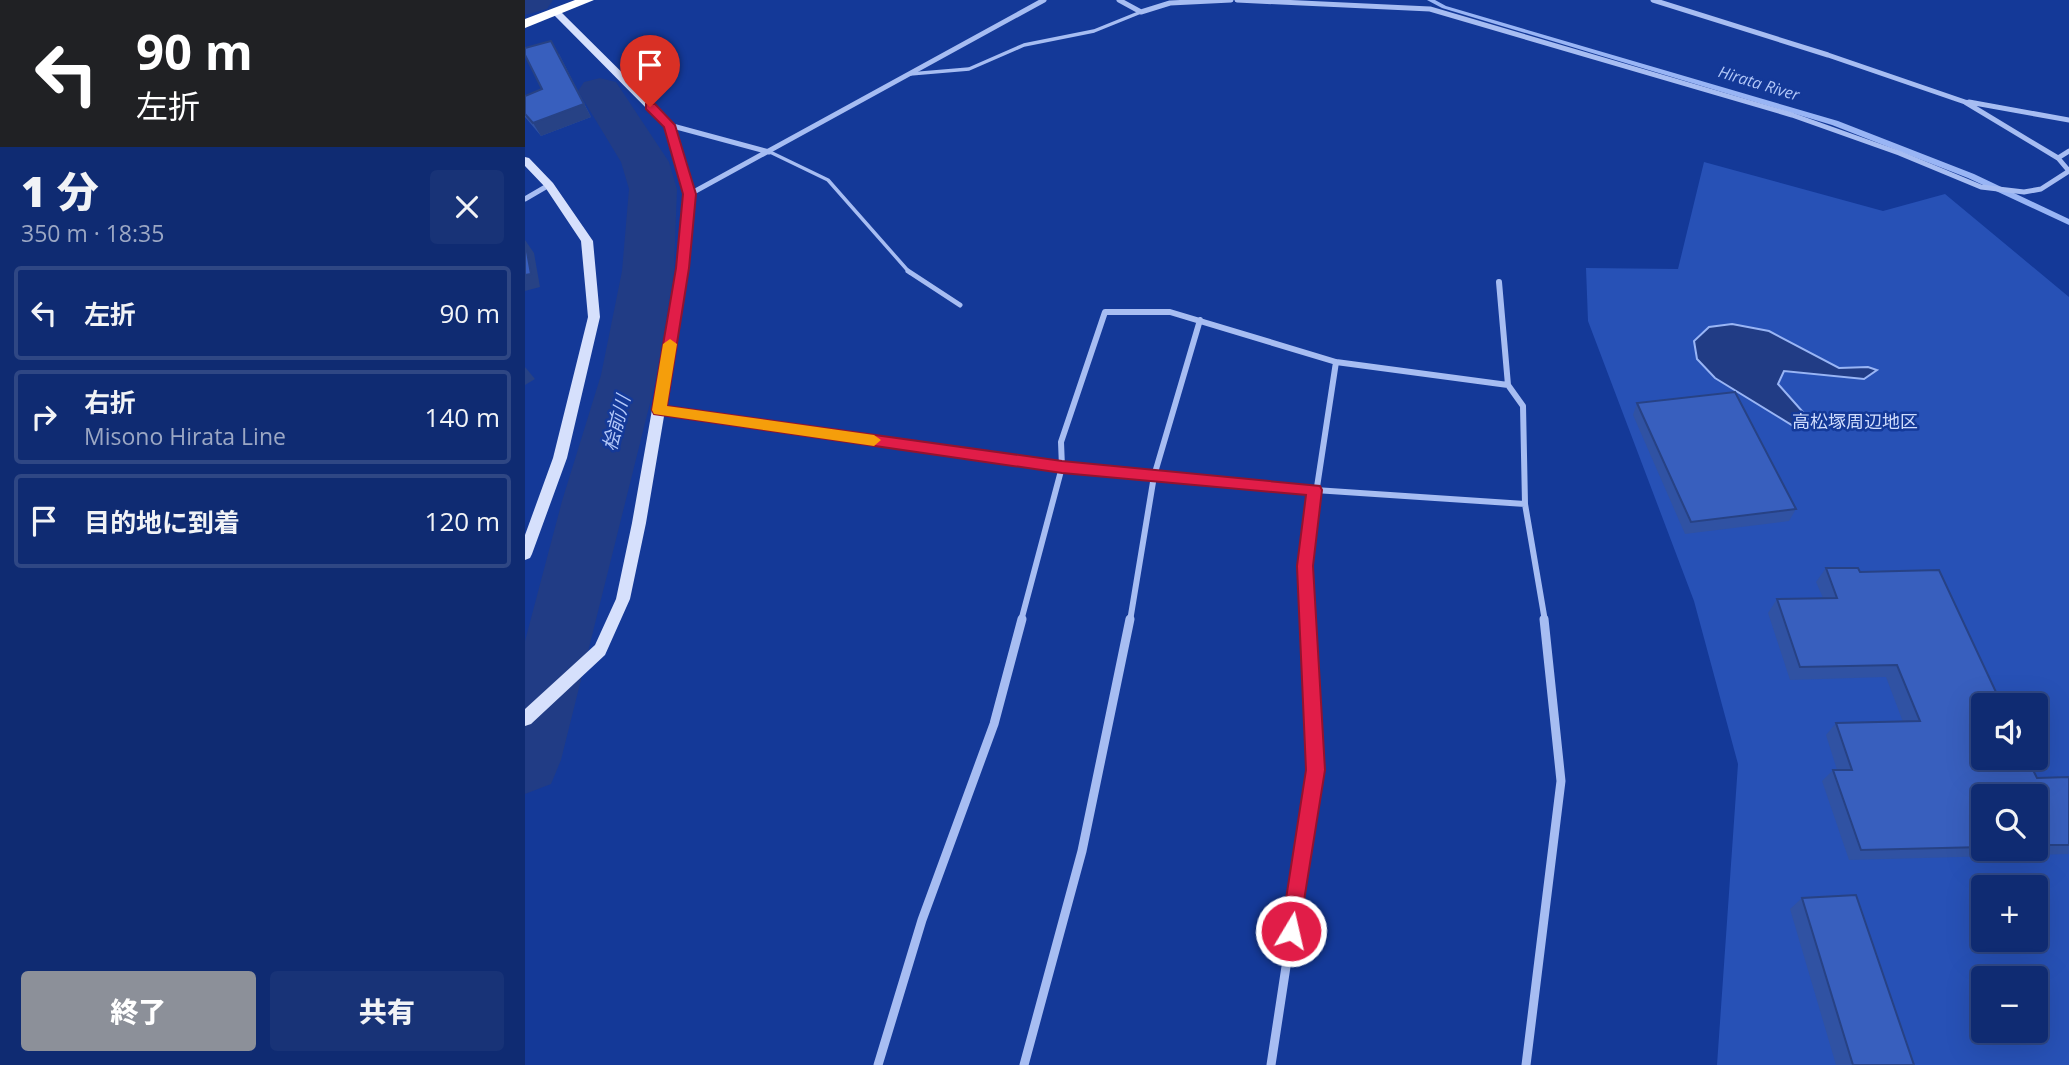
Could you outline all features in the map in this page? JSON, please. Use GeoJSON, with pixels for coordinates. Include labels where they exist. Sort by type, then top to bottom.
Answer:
{"type":"FeatureCollection","features":[{"type":"Feature","properties":{"kind":"highway"},"geometry":{"type":"LineString","coordinates":[[525,24],[587,0]]}},
{"type":"Feature","properties":{"kind":"main road"},"geometry":{"type":"LineString","coordinates":[[525,719],[600,650],[623,599],[683,268],[689,194],[669,125],[556,12]]}},
{"type":"Feature","properties":{"kind":"main road"},"geometry":{"type":"LineString","coordinates":[[525,160],[549,185],[587,241],[594,317],[560,458],[525,554]]}},
{"type":"Feature","properties":{"kind":"street"},"geometry":{"type":"LineString","coordinates":[[689,194],[1044,0]]}},
{"type":"Feature","properties":{"kind":"street"},"geometry":{"type":"LineString","coordinates":[[1119,0],[1141,12],[1170,3],[1231,0]]}},
{"type":"Feature","properties":{"kind":"street"},"geometry":{"type":"LineString","coordinates":[[1237,0],[1430,9],[1792,115],[1899,153],[1981,187],[2024,192],[2041,189],[2069,171],[2058,158],[1965,102]]}},
{"type":"Feature","properties":{"kind":"street"},"geometry":{"type":"LineString","coordinates":[[1653,0],[1815,50],[1965,102],[2069,120]]}},
{"type":"Feature","properties":{"kind":"street"},"geometry":{"type":"LineString","coordinates":[[669,125],[770,152]]}},
{"type":"Feature","properties":{"kind":"street"},"geometry":{"type":"LineString","coordinates":[[2058,158],[2069,150]]}},
{"type":"Feature","properties":{"kind":"street"},"geometry":{"type":"LineString","coordinates":[[525,200],[549,185]]}},
{"type":"Feature","properties":{"kind":"street"},"geometry":{"type":"LineString","coordinates":[[1499,282],[1508,385],[1523,406],[1525,504],[1542,595],[1561,781],[1546,921],[1526,1065]]}},
{"type":"Feature","properties":{"kind":"street"},"geometry":{"type":"LineString","coordinates":[[878,1065],[922,920],[994,724],[1062,467],[1061,442],[1105,312],[1170,312],[1336,362],[1508,385]]}},
{"type":"Feature","properties":{"kind":"street"},"geometry":{"type":"LineString","coordinates":[[1024,1065],[1085,838],[1124,656],[1154,476],[1200,320]]}},
{"type":"Feature","properties":{"kind":"street"},"geometry":{"type":"LineString","coordinates":[[1271,1065],[1316,770],[1305,566],[1336,362]]}},
{"type":"Feature","properties":{"kind":"street"},"geometry":{"type":"LineString","coordinates":[[659,410],[1062,467],[1315,490],[1525,504]]}},
{"type":"Feature","properties":{"kind":"lane"},"geometry":{"type":"LineString","coordinates":[[910,74],[969,69],[1024,45],[1094,31],[1141,12]]}},
{"type":"Feature","properties":{"kind":"lane"},"geometry":{"type":"LineString","coordinates":[[770,152],[828,180],[911,274],[960,305]]}},
{"type":"Feature","properties":{"kind":"green space","name":"高松塚周辺地区"},"geometry":{"type":"Polygon","coordinates":[[[1704,162],[1883,211],[1945,194],[2069,297],[2069,1065],[1717,1065],[1738,764],[1694,601],[1588,321],[1586,268],[1678,269],[1704,162]]]}},
{"type":"Feature","properties":{"kind":"shaded area"},"geometry":{"type":"Polygon","coordinates":[[[1732,324],[1769,331],[1839,368],[1868,367],[1877,370],[1864,379],[1784,371],[1778,384],[1810,420],[1795,427],[1715,378],[1697,359],[1694,341],[1709,327],[1732,324]]]}},
{"type":"Feature","properties":{"kind":"building"},"geometry":{"type":"Polygon","coordinates":[[[551,41],[584,104],[533,123],[525,114],[525,96],[542,89],[525,55],[525,48],[551,41]]]}},
{"type":"Feature","properties":{"kind":"building"},"geometry":{"type":"Polygon","coordinates":[[[525,241],[531,274],[525,275],[525,241]]]}},
{"type":"Feature","properties":{"kind":"building"},"geometry":{"type":"Polygon","coordinates":[[[1735,392],[1796,509],[1691,522],[1637,403],[1735,392]]]}},
{"type":"Feature","properties":{"kind":"building"},"geometry":{"type":"Polygon","coordinates":[[[1826,568],[1858,568],[1860,572],[1939,570],[1996,693],[1971,693],[1971,770],[2033,770],[2037,778],[2069,777],[2069,845],[2048,845],[2048,784],[1971,784],[1971,847],[1861,850],[1833,770],[1852,770],[1836,723],[1920,721],[1897,665],[1800,667],[1777,599],[1837,598],[1826,568]]]}},
{"type":"Feature","properties":{"kind":"building"},"geometry":{"type":"Polygon","coordinates":[[[1856,895],[1914,1065],[1853,1065],[1802,898],[1856,895]]]}},
{"type":"Feature","properties":{"kind":"waterway","name":"桧前川"},"geometry":{"type":"LineString","coordinates":[[525,3],[533,0]]}},
{"type":"Feature","properties":{"kind":"waterway","name":"Hirata River"},"geometry":{"type":"LineString","coordinates":[[1430,0],[1444,7],[1835,123],[1971,176],[2069,222]]}},
{"type":"Feature","properties":{"kind":"waterway","name":"桧前川"},"geometry":{"type":"LineString","coordinates":[[525,760],[629,375],[648,271],[653,189],[645,162],[600,91]]}},
{"type":"Feature","properties":{"kind":"slow traffic"},"geometry":{"type":"LineString","coordinates":[[670,344],[659,410],[874,440]]}},
{"type":"Feature","properties":{"kind":"route"},"geometry":{"type":"LineString","coordinates":[[650,107],[669,125],[689,194],[683,268],[659,410],[1062,467],[1315,490],[1305,566],[1316,770],[1291,931]]}}]}
